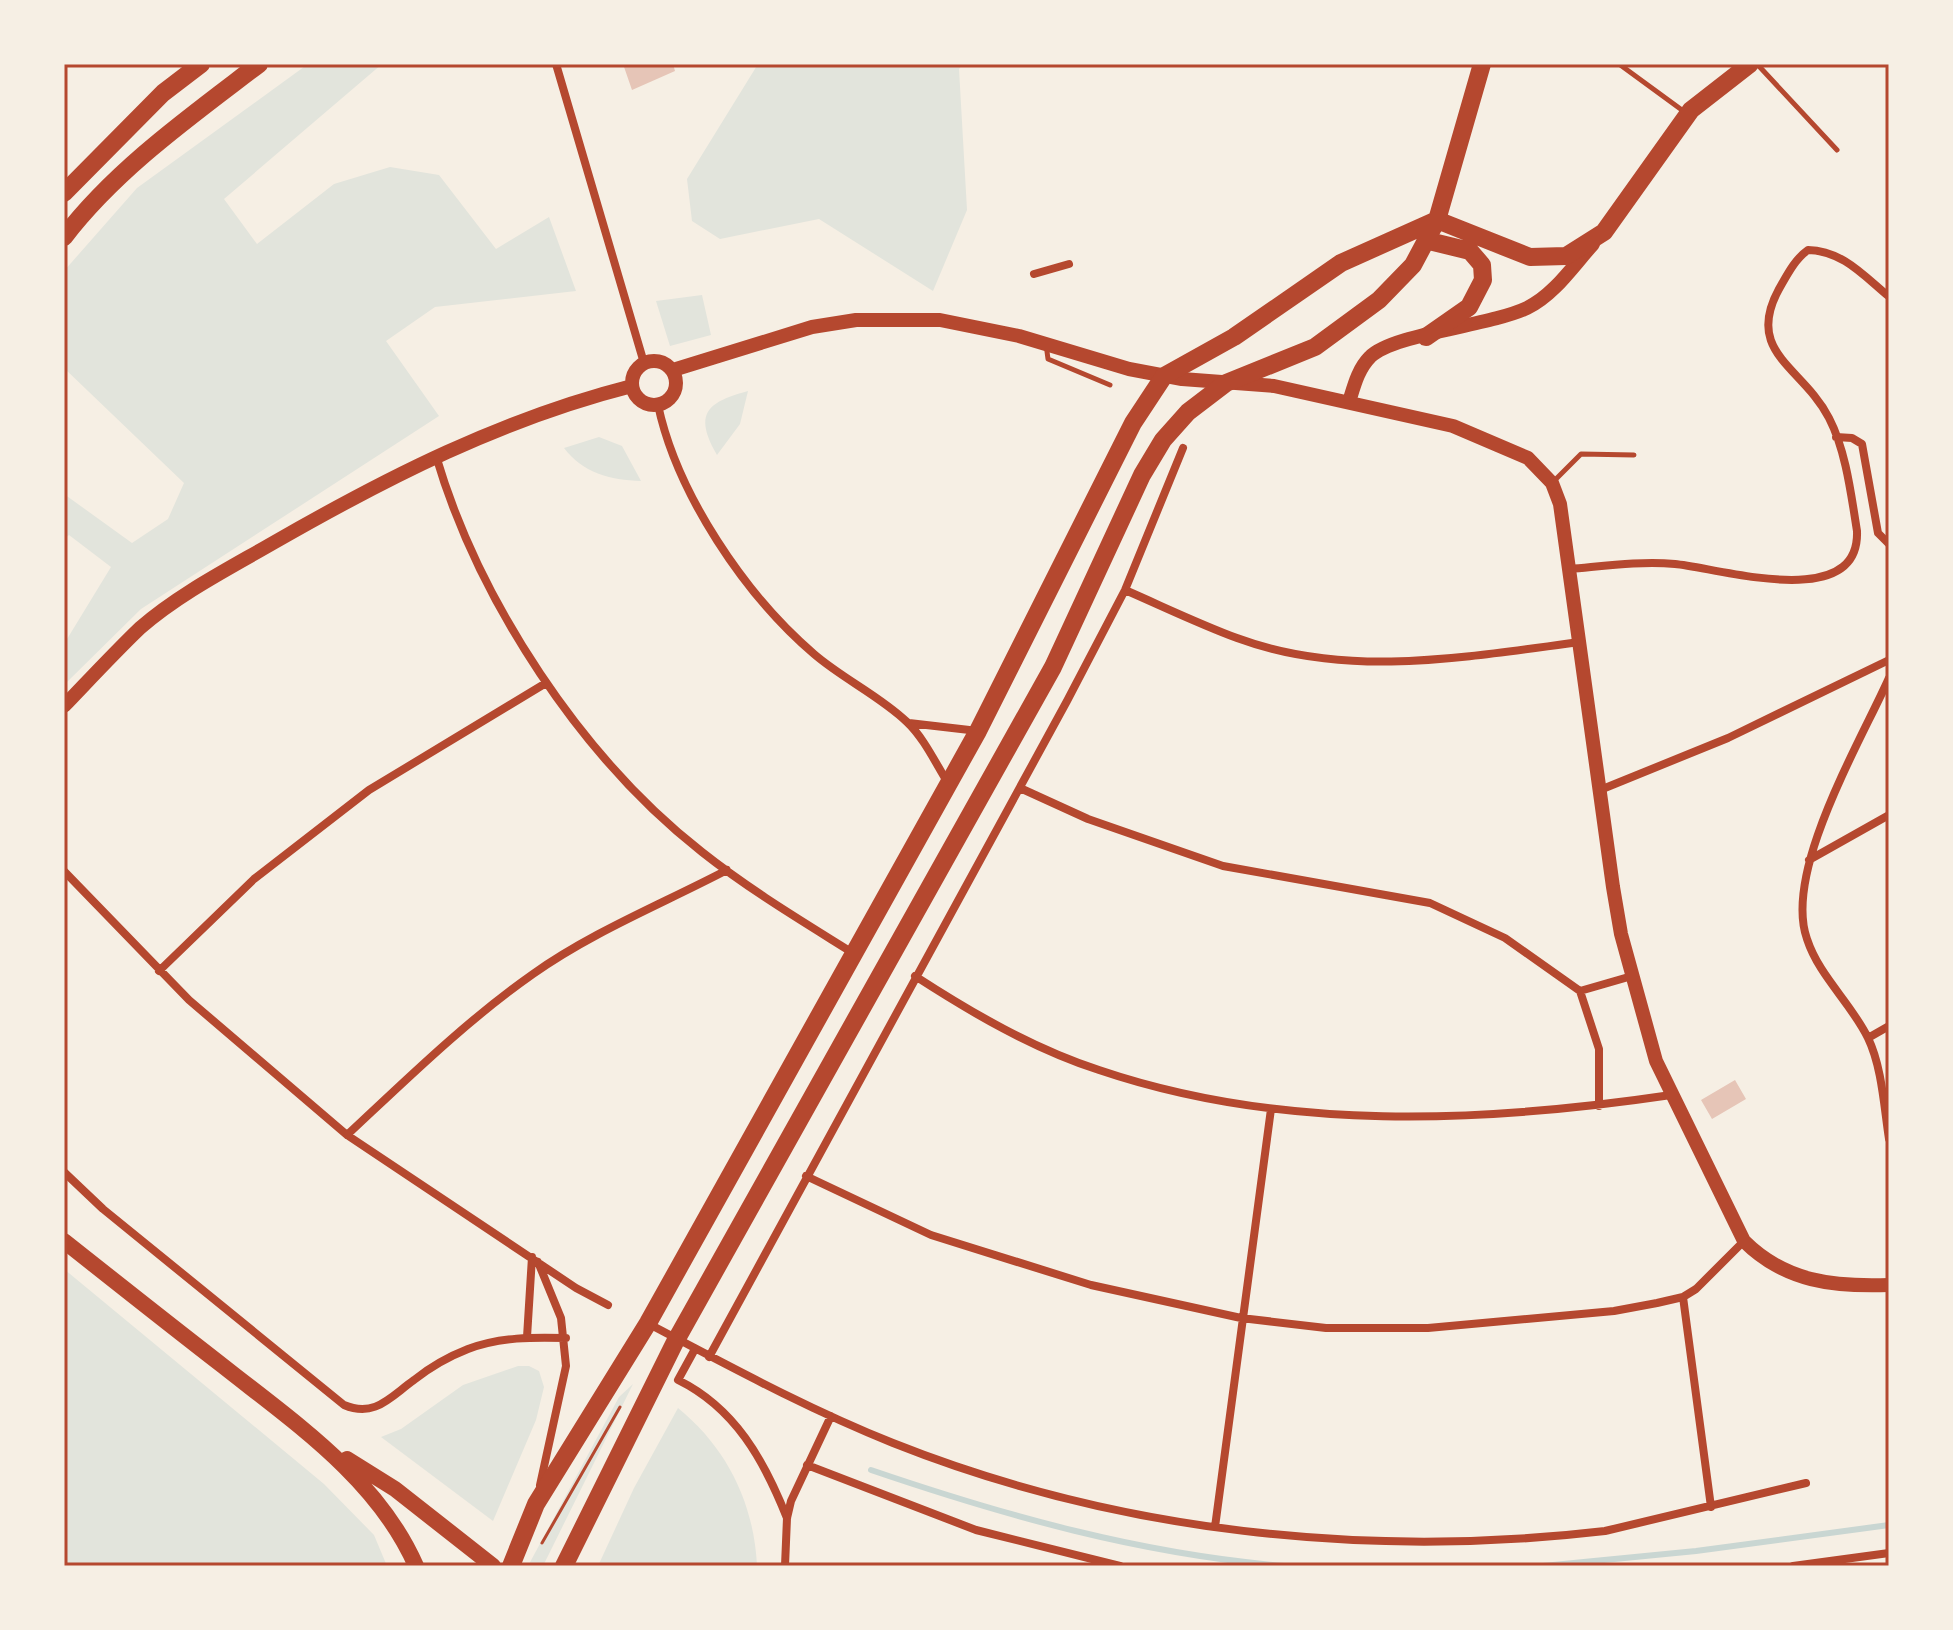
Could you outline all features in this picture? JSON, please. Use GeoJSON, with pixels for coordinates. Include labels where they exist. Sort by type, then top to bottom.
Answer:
{"type":"FeatureCollection","features":[{"type":"Feature","properties":{"kind":"main road"},"geometry":{"type":"LineString","coordinates":[[64,193],[163,93],[201,64]]}},
{"type":"Feature","properties":{"kind":"main road"},"geometry":{"type":"LineString","coordinates":[[64,237],[84,211],[129,169],[259,64]]}},
{"type":"Feature","properties":{"kind":"main road"},"geometry":{"type":"LineString","coordinates":[[564,1566],[677,1339],[1053,667],[1142,475],[1163,440],[1188,412],[1226,383],[1301,354],[1347,325],[1397,282],[1429,241],[1482,64]]}},
{"type":"Feature","properties":{"kind":"main road"},"geometry":{"type":"LineString","coordinates":[[511,1566],[536,1504],[648,1323],[854,954],[978,731],[1079,526],[1164,376],[1234,337],[1341,263],[1437,220],[1493,245],[1540,259],[1566,256],[1604,232],[1688,114],[1714,89],[1750,64]]}},
{"type":"Feature","properties":{"kind":"main road"},"geometry":{"type":"LineString","coordinates":[[1426,337],[1469,307],[1483,280],[1482,265],[1470,251],[1429,241]]}},
{"type":"Feature","properties":{"kind":"main road"},"geometry":{"type":"LineString","coordinates":[[64,1241],[314,1440],[358,1480],[387,1514],[416,1566]]}},
{"type":"Feature","properties":{"kind":"main road"},"geometry":{"type":"LineString","coordinates":[[314,1440],[395,1489],[493,1566]]}},
{"type":"Feature","properties":{"kind":"street"},"geometry":{"type":"LineString","coordinates":[[556,64],[644,363]]}},
{"type":"Feature","properties":{"kind":"street"},"geometry":{"type":"LineString","coordinates":[[1349,402],[1360,371],[1370,356],[1399,341],[1484,323],[1529,307],[1547,295],[1604,232]]}},
{"type":"Feature","properties":{"kind":"street"},"geometry":{"type":"LineString","coordinates":[[1570,569],[1660,563],[1785,582],[1812,578],[1835,569],[1853,555],[1858,545],[1848,481],[1836,437],[1822,406],[1774,351],[1766,328],[1771,304],[1785,279],[1808,250],[1830,251],[1841,257],[1887,295]]}},
{"type":"Feature","properties":{"kind":"street"},"geometry":{"type":"LineString","coordinates":[[1034,274],[1069,264]]}},
{"type":"Feature","properties":{"kind":"street"},"geometry":{"type":"LineString","coordinates":[[673,370],[767,340],[856,320],[940,320],[1046,344],[1129,369],[1164,376],[1274,386],[1453,426],[1528,458],[1552,483],[1560,504],[1613,887],[1632,976],[1656,1061],[1744,1241],[1760,1256],[1795,1276],[1838,1284],[1889,1285]]}},
{"type":"Feature","properties":{"kind":"street"},"geometry":{"type":"LineString","coordinates":[[660,361],[673,370],[675,391],[658,405],[638,399],[632,386],[633,375],[644,363],[660,361]]}},
{"type":"Feature","properties":{"kind":"street"},"geometry":{"type":"LineString","coordinates":[[1129,369],[1144,381],[1149,400]]}},
{"type":"Feature","properties":{"kind":"street"},"geometry":{"type":"LineString","coordinates":[[64,706],[141,627],[179,600],[357,495],[521,419],[632,386]]}},
{"type":"Feature","properties":{"kind":"street"},"geometry":{"type":"LineString","coordinates":[[658,405],[666,443],[695,505],[767,604],[812,653],[909,723],[948,784]]}},
{"type":"Feature","properties":{"kind":"street"},"geometry":{"type":"LineString","coordinates":[[1836,437],[1852,438],[1862,444],[1878,533],[1889,544]]}},
{"type":"Feature","properties":{"kind":"street"},"geometry":{"type":"LineString","coordinates":[[709,1357],[1125,590],[1183,448]]}},
{"type":"Feature","properties":{"kind":"street"},"geometry":{"type":"LineString","coordinates":[[436,456],[449,499],[490,588],[546,683],[658,813],[727,870],[854,954]]}},
{"type":"Feature","properties":{"kind":"street"},"geometry":{"type":"LineString","coordinates":[[1125,590],[1238,638],[1312,656],[1408,663],[1580,642]]}},
{"type":"Feature","properties":{"kind":"street"},"geometry":{"type":"LineString","coordinates":[[1600,790],[1728,738],[1889,660]]}},
{"type":"Feature","properties":{"kind":"street"},"geometry":{"type":"LineString","coordinates":[[1889,678],[1809,860],[1800,898],[1807,942],[1868,1038],[1889,1139]]}},
{"type":"Feature","properties":{"kind":"street"},"geometry":{"type":"LineString","coordinates":[[159,971],[254,879],[369,790],[546,683]]}},
{"type":"Feature","properties":{"kind":"street"},"geometry":{"type":"LineString","coordinates":[[909,723],[978,731]]}},
{"type":"Feature","properties":{"kind":"street"},"geometry":{"type":"LineString","coordinates":[[1020,788],[1088,819],[1223,866],[1430,903],[1505,938],[1580,991],[1599,1049],[1599,1106]]}},
{"type":"Feature","properties":{"kind":"street"},"geometry":{"type":"LineString","coordinates":[[1809,860],[1889,815]]}},
{"type":"Feature","properties":{"kind":"street"},"geometry":{"type":"LineString","coordinates":[[347,1135],[425,1062],[533,974],[589,939],[727,870]]}},
{"type":"Feature","properties":{"kind":"street"},"geometry":{"type":"LineString","coordinates":[[64,871],[159,971],[347,1135],[608,1305]]}},
{"type":"Feature","properties":{"kind":"street"},"geometry":{"type":"LineString","coordinates":[[915,976],[978,1016],[1096,1070],[1195,1096],[1271,1109],[1426,1116],[1599,1106],[1671,1095]]}},
{"type":"Feature","properties":{"kind":"street"},"geometry":{"type":"LineString","coordinates":[[1580,991],[1632,976]]}},
{"type":"Feature","properties":{"kind":"street"},"geometry":{"type":"LineString","coordinates":[[1868,1038],[1889,1026]]}},
{"type":"Feature","properties":{"kind":"street"},"geometry":{"type":"LineString","coordinates":[[1215,1527],[1271,1109]]}},
{"type":"Feature","properties":{"kind":"street"},"geometry":{"type":"LineString","coordinates":[[64,1172],[103,1209],[321,1387],[344,1405],[358,1410],[388,1402],[414,1379],[465,1350],[527,1337],[566,1338]]}},
{"type":"Feature","properties":{"kind":"street"},"geometry":{"type":"LineString","coordinates":[[806,1176],[931,1235],[1091,1285],[1241,1318],[1326,1328],[1428,1328],[1614,1311],[1683,1297],[1709,1278],[1744,1241]]}},
{"type":"Feature","properties":{"kind":"street"},"geometry":{"type":"LineString","coordinates":[[527,1337],[535,1260]]}},
{"type":"Feature","properties":{"kind":"street"},"geometry":{"type":"LineString","coordinates":[[535,1260],[561,1318],[566,1338],[560,1408],[536,1504]]}},
{"type":"Feature","properties":{"kind":"street"},"geometry":{"type":"LineString","coordinates":[[1683,1297],[1711,1507]]}},
{"type":"Feature","properties":{"kind":"street"},"geometry":{"type":"LineString","coordinates":[[648,1323],[709,1357],[892,1442],[985,1475],[1115,1509],[1215,1527],[1337,1540],[1512,1539],[1605,1531],[1806,1483]]}},
{"type":"Feature","properties":{"kind":"street"},"geometry":{"type":"LineString","coordinates":[[695,1349],[678,1380],[715,1404],[740,1429],[762,1461],[787,1518]]}},
{"type":"Feature","properties":{"kind":"street"},"geometry":{"type":"LineString","coordinates":[[785,1566],[787,1518],[807,1465],[831,1416]]}},
{"type":"Feature","properties":{"kind":"street"},"geometry":{"type":"LineString","coordinates":[[807,1465],[976,1530],[1120,1566]]}},
{"type":"Feature","properties":{"kind":"street"},"geometry":{"type":"LineString","coordinates":[[1793,1566],[1889,1553]]}},
{"type":"Feature","properties":{"kind":"lane"},"geometry":{"type":"LineString","coordinates":[[1619,64],[1688,114]]}},
{"type":"Feature","properties":{"kind":"lane"},"geometry":{"type":"LineString","coordinates":[[1757,64],[1837,150]]}},
{"type":"Feature","properties":{"kind":"lane"},"geometry":{"type":"LineString","coordinates":[[1046,344],[1044,351],[1048,359],[1110,385]]}},
{"type":"Feature","properties":{"kind":"lane"},"geometry":{"type":"LineString","coordinates":[[1552,483],[1581,454],[1634,455]]}},
{"type":"Feature","properties":{"kind":"path"},"geometry":{"type":"LineString","coordinates":[[537,1552],[622,1404]]}},
{"type":"Feature","properties":{"kind":"shaded area"},"geometry":{"type":"Polygon","coordinates":[[[308,64],[382,64],[224,199],[257,244],[334,184],[390,167],[439,175],[496,249],[549,217],[576,291],[435,307],[386,341],[439,416],[141,609],[64,685],[64,644],[111,567],[69,535],[64,539],[64,494],[132,543],[168,519],[184,483],[64,368],[64,271],[137,188],[308,64]]]}},
{"type":"Feature","properties":{"kind":"shaded area"},"geometry":{"type":"Polygon","coordinates":[[[758,64],[963,64],[959,69],[967,210],[933,291],[819,219],[720,239],[692,221],[687,179],[758,64]]]}},
{"type":"Feature","properties":{"kind":"shaded area"},"geometry":{"type":"Polygon","coordinates":[[[702,295],[711,335],[670,346],[656,301],[702,295]]]}},
{"type":"Feature","properties":{"kind":"shaded area"},"geometry":{"type":"Polygon","coordinates":[[[748,391],[740,424],[717,455],[706,429],[708,412],[722,400],[748,391]]]}},
{"type":"Feature","properties":{"kind":"shaded area"},"geometry":{"type":"Polygon","coordinates":[[[599,437],[622,446],[641,481],[598,474],[580,464],[564,448],[599,437]]]}},
{"type":"Feature","properties":{"kind":"shaded area"},"geometry":{"type":"Polygon","coordinates":[[[64,1269],[324,1484],[374,1535],[387,1566],[64,1566],[64,1269]]]}},
{"type":"Feature","properties":{"kind":"shaded area"},"geometry":{"type":"Polygon","coordinates":[[[518,1366],[529,1366],[539,1371],[544,1387],[536,1420],[493,1521],[381,1437],[401,1429],[463,1385],[518,1366]]]}},
{"type":"Feature","properties":{"kind":"shaded area"},"geometry":{"type":"Polygon","coordinates":[[[633,1384],[543,1566],[528,1566],[619,1397],[633,1384]]]}},
{"type":"Feature","properties":{"kind":"shaded area"},"geometry":{"type":"Polygon","coordinates":[[[678,1408],[711,1441],[735,1478],[750,1520],[757,1566],[598,1566],[634,1488],[678,1408]]]}},
{"type":"Feature","properties":{"kind":"building"},"geometry":{"type":"Polygon","coordinates":[[[623,64],[673,64],[675,71],[632,90],[623,64]]]}},
{"type":"Feature","properties":{"kind":"building"},"geometry":{"type":"Polygon","coordinates":[[[1735,1080],[1746,1099],[1712,1119],[1701,1100],[1735,1080]]]}},
{"type":"Feature","properties":{"kind":"waterway"},"geometry":{"type":"LineString","coordinates":[[871,1470],[972,1503],[1074,1531],[1178,1552],[1284,1566]]}},
{"type":"Feature","properties":{"kind":"waterway"},"geometry":{"type":"LineString","coordinates":[[1543,1566],[1696,1551],[1889,1525]]}}]}
